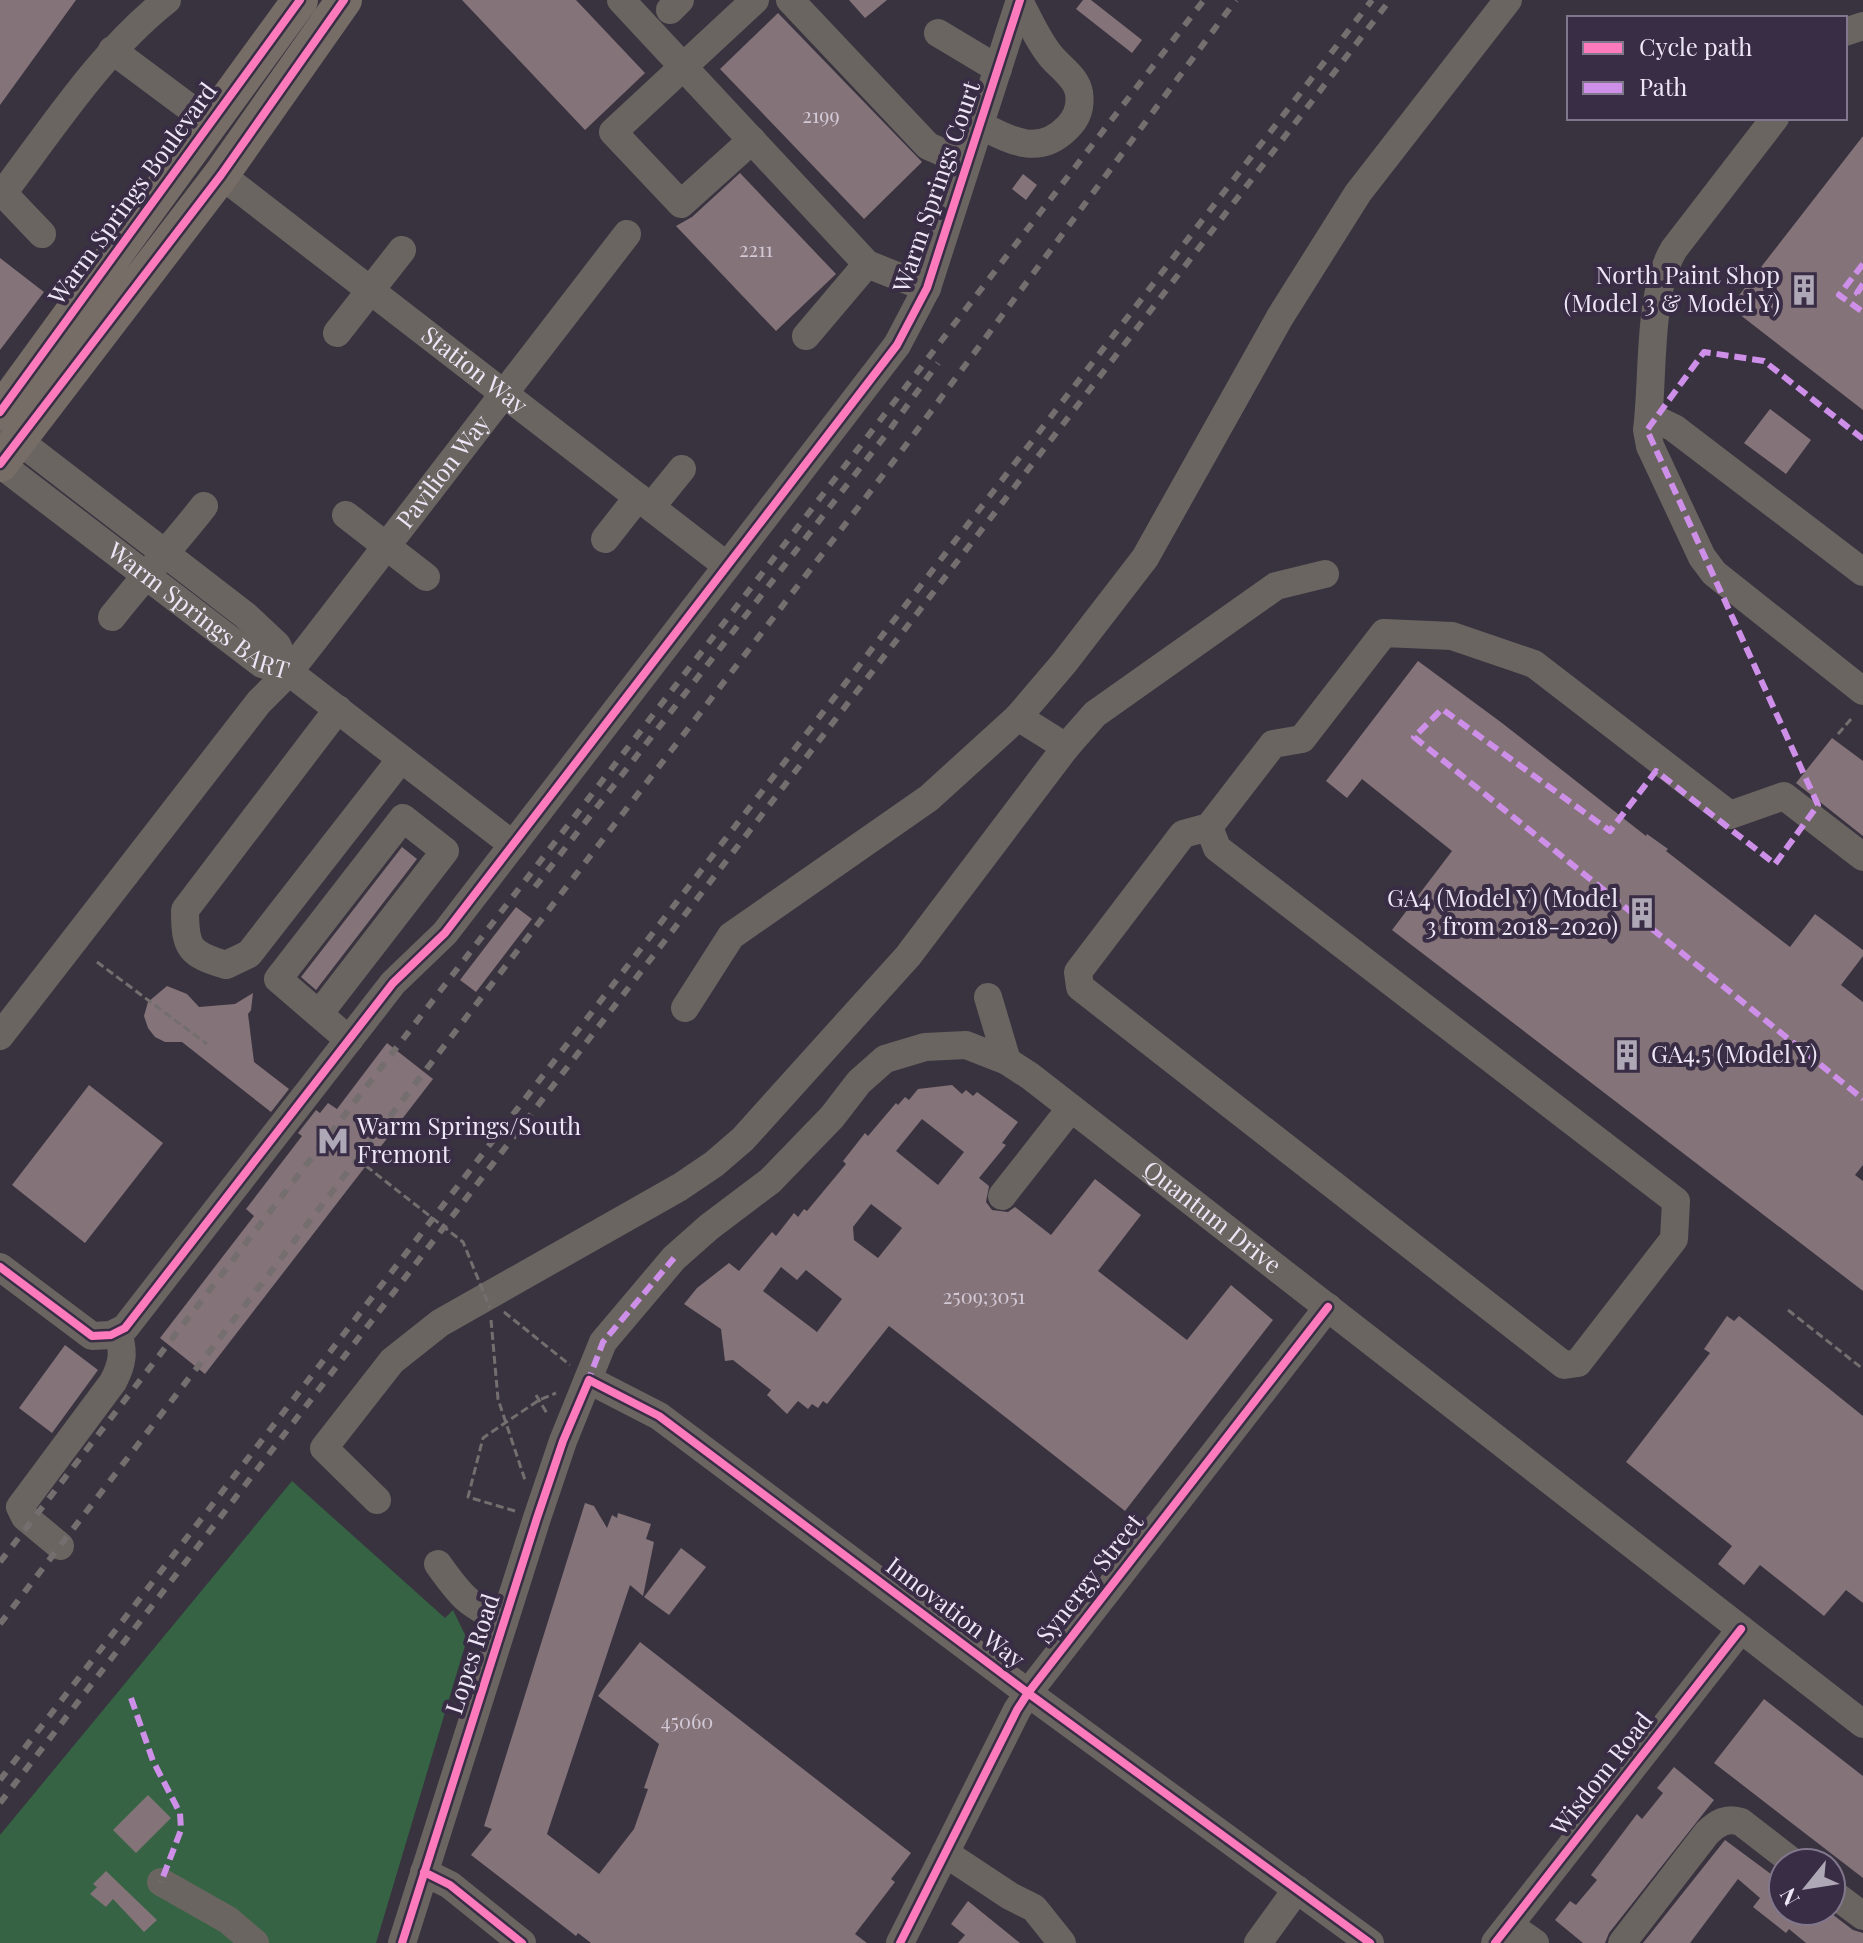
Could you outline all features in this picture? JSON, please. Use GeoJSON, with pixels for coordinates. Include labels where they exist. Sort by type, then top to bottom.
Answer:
{"type":"FeatureCollection","features":[{"type":"Feature","properties":{"kind":"main road","name":"Warm Springs Boulevard"},"geometry":{"type":"LineString","coordinates":[[3,446],[210,123],[300,0]]}},
{"type":"Feature","properties":{"kind":"main road"},"geometry":{"type":"LineString","coordinates":[[3,446],[221,175],[344,0]]}},
{"type":"Feature","properties":{"kind":"street"},"geometry":{"type":"LineString","coordinates":[[42,234],[2,191],[112,50],[135,25],[167,0]]}},
{"type":"Feature","properties":{"kind":"street"},"geometry":{"type":"LineString","coordinates":[[621,0],[867,264],[927,288]]}},
{"type":"Feature","properties":{"kind":"street"},"geometry":{"type":"LineString","coordinates":[[752,140],[681,204],[613,132],[755,0]]}},
{"type":"Feature","properties":{"kind":"street"},"geometry":{"type":"LineString","coordinates":[[790,0],[928,146],[967,163]]}},
{"type":"Feature","properties":{"kind":"street"},"geometry":{"type":"LineString","coordinates":[[685,1008],[731,936],[929,798],[1018,717],[1064,663],[1145,558],[1325,243],[1358,193],[1508,0]]}},
{"type":"Feature","properties":{"kind":"street"},"geometry":{"type":"LineString","coordinates":[[980,125],[1012,141],[1038,144],[1058,138],[1077,118],[1079,92],[1068,72],[1050,55],[1020,1]]}},
{"type":"Feature","properties":{"kind":"street","name":"Warm Springs Court"},"geometry":{"type":"LineString","coordinates":[[108,1334],[130,1324],[400,975],[445,933],[897,345],[927,288],[1020,1]]}},
{"type":"Feature","properties":{"kind":"street"},"geometry":{"type":"LineString","coordinates":[[938,33],[998,69]]}},
{"type":"Feature","properties":{"kind":"street"},"geometry":{"type":"LineString","coordinates":[[112,50],[210,123]]}},
{"type":"Feature","properties":{"kind":"street"},"geometry":{"type":"LineString","coordinates":[[1773,120],[1674,249],[1664,268],[1657,303],[1647,430],[1650,446],[1702,557],[1714,573],[1863,691]]}},
{"type":"Feature","properties":{"kind":"street","name":"Station Way"},"geometry":{"type":"LineString","coordinates":[[221,175],[727,566]]}},
{"type":"Feature","properties":{"kind":"street","name":"Pavilion Way"},"geometry":{"type":"LineString","coordinates":[[0,1036],[259,702],[289,672],[627,234]]}},
{"type":"Feature","properties":{"kind":"street"},"geometry":{"type":"LineString","coordinates":[[337,333],[402,250]]}},
{"type":"Feature","properties":{"kind":"street"},"geometry":{"type":"LineString","coordinates":[[806,336],[867,264]]}},
{"type":"Feature","properties":{"kind":"street"},"geometry":{"type":"LineString","coordinates":[[1649,416],[1674,428],[1863,572]]}},
{"type":"Feature","properties":{"kind":"street","name":"Warm Springs BART"},"geometry":{"type":"LineString","coordinates":[[3,446],[167,554],[245,615],[277,645],[289,672]]}},
{"type":"Feature","properties":{"kind":"street","name":"Warm Springs BART"},"geometry":{"type":"LineString","coordinates":[[3,446],[145,574],[262,664],[289,672]]}},
{"type":"Feature","properties":{"kind":"street"},"geometry":{"type":"LineString","coordinates":[[605,539],[682,469]]}},
{"type":"Feature","properties":{"kind":"street"},"geometry":{"type":"LineString","coordinates":[[112,617],[204,506]]}},
{"type":"Feature","properties":{"kind":"street"},"geometry":{"type":"LineString","coordinates":[[346,515],[426,577]]}},
{"type":"Feature","properties":{"kind":"street"},"geometry":{"type":"LineString","coordinates":[[377,1500],[324,1448],[392,1361],[440,1323],[680,1187],[743,1139],[908,956],[1066,747],[1095,714],[1276,586],[1325,574]]}},
{"type":"Feature","properties":{"kind":"street"},"geometry":{"type":"LineString","coordinates":[[1209,827],[1217,848],[1676,1201],[1674,1239],[1578,1363],[1564,1365],[1080,987],[1078,972],[1183,834],[1209,827],[1273,744],[1302,739],[1384,633],[1452,636],[1534,664],[1730,815],[1784,796],[1863,857]]}},
{"type":"Feature","properties":{"kind":"street"},"geometry":{"type":"LineString","coordinates":[[289,672],[513,845]]}},
{"type":"Feature","properties":{"kind":"street","name":"Pavilion Way"},"geometry":{"type":"LineString","coordinates":[[0,1059],[269,709],[289,672]]}},
{"type":"Feature","properties":{"kind":"street"},"geometry":{"type":"LineString","coordinates":[[338,709],[185,910],[185,938],[200,957],[226,965],[249,954],[401,759]]}},
{"type":"Feature","properties":{"kind":"street"},"geometry":{"type":"LineString","coordinates":[[1018,717],[1066,747]]}},
{"type":"Feature","properties":{"kind":"street"},"geometry":{"type":"LineString","coordinates":[[319,1014],[445,851],[403,818],[278,979],[349,1040]]}},
{"type":"Feature","properties":{"kind":"street"},"geometry":{"type":"LineString","coordinates":[[988,997],[1007,1061]]}},
{"type":"Feature","properties":{"kind":"street","name":"Quantum Drive"},"geometry":{"type":"LineString","coordinates":[[589,1380],[603,1342],[674,1258],[770,1181],[832,1117],[859,1082],[885,1059],[925,1047],[953,1044],[980,1049],[1007,1061],[1071,1108],[1863,1724]]}},
{"type":"Feature","properties":{"kind":"street"},"geometry":{"type":"LineString","coordinates":[[1002,1196],[1071,1108]]}},
{"type":"Feature","properties":{"kind":"street"},"geometry":{"type":"LineString","coordinates":[[0,1267],[83,1331],[108,1334],[123,1350],[122,1364],[113,1382],[20,1507],[25,1517],[60,1546]]}},
{"type":"Feature","properties":{"kind":"street","name":"Synergy Street"},"geometry":{"type":"LineString","coordinates":[[900,1943],[1028,1693],[1328,1307]]}},
{"type":"Feature","properties":{"kind":"street","name":"Lopes Road"},"geometry":{"type":"LineString","coordinates":[[402,1943],[537,1518],[563,1441],[589,1380]]}},
{"type":"Feature","properties":{"kind":"street","name":"Innovation Way"},"geometry":{"type":"LineString","coordinates":[[589,1380],[659,1416],[1028,1693],[1370,1943]]}},
{"type":"Feature","properties":{"kind":"street"},"geometry":{"type":"LineString","coordinates":[[438,1564],[461,1597],[504,1622]]}},
{"type":"Feature","properties":{"kind":"street","name":"Wisdom Road"},"geometry":{"type":"LineString","coordinates":[[1502,1934],[1741,1629]]}},
{"type":"Feature","properties":{"kind":"street"},"geometry":{"type":"LineString","coordinates":[[1622,1943],[1707,1833],[1719,1823],[1741,1822],[1773,1847]]}},
{"type":"Feature","properties":{"kind":"street"},"geometry":{"type":"LineString","coordinates":[[945,1853],[1034,1908],[1062,1943]]}},
{"type":"Feature","properties":{"kind":"street"},"geometry":{"type":"LineString","coordinates":[[424,1872],[450,1885],[522,1943]]}},
{"type":"Feature","properties":{"kind":"street"},"geometry":{"type":"LineString","coordinates":[[161,1882],[228,1920],[255,1943]]}},
{"type":"Feature","properties":{"kind":"street"},"geometry":{"type":"LineString","coordinates":[[1258,1943],[1297,1889]]}},
{"type":"Feature","properties":{"kind":"street"},"geometry":{"type":"LineString","coordinates":[[1502,1934],[1535,1943]]}},
{"type":"Feature","properties":{"kind":"path"},"geometry":{"type":"LineString","coordinates":[[1838,734],[1851,719]]}},
{"type":"Feature","properties":{"kind":"path"},"geometry":{"type":"LineString","coordinates":[[97,962],[207,1044]]}},
{"type":"Feature","properties":{"kind":"path"},"geometry":{"type":"LineString","coordinates":[[366,1166],[463,1242],[490,1308],[498,1399],[537,1518]]}},
{"type":"Feature","properties":{"kind":"path"},"geometry":{"type":"LineString","coordinates":[[1788,1310],[1863,1369]]}},
{"type":"Feature","properties":{"kind":"path"},"geometry":{"type":"LineString","coordinates":[[503,1312],[589,1380],[539,1400],[483,1438],[468,1497],[537,1518]]}},
{"type":"Feature","properties":{"kind":"green space"},"geometry":{"type":"Polygon","coordinates":[[[292,1481],[445,1618],[453,1610],[467,1639],[376,1943],[0,1943],[0,1835],[292,1481]]]}},
{"type":"Feature","properties":{"kind":"building"},"geometry":{"type":"Polygon","coordinates":[[[0,0],[76,0],[0,105],[0,0]]]}},
{"type":"Feature","properties":{"kind":"building"},"geometry":{"type":"Polygon","coordinates":[[[462,0],[576,0],[645,73],[585,130],[462,0]]]}},
{"type":"Feature","properties":{"kind":"building"},"geometry":{"type":"Polygon","coordinates":[[[849,0],[887,0],[865,18],[849,0]]]}},
{"type":"Feature","properties":{"kind":"building"},"geometry":{"type":"Polygon","coordinates":[[[1083,0],[1091,0],[1142,40],[1132,53],[1076,9],[1083,0]]]}},
{"type":"Feature","properties":{"kind":"building"},"geometry":{"type":"Polygon","coordinates":[[[778,13],[922,162],[864,219],[720,69],[778,13]]]}},
{"type":"Feature","properties":{"kind":"building","name":"North Paint Shop (Model 3 & Model Y)"},"geometry":{"type":"Polygon","coordinates":[[[1863,136],[1863,410],[1730,307],[1863,136]]]}},
{"type":"Feature","properties":{"kind":"building"},"geometry":{"type":"Polygon","coordinates":[[[740,173],[836,274],[776,331],[676,226],[692,217],[740,173]]]}},
{"type":"Feature","properties":{"kind":"building"},"geometry":{"type":"Polygon","coordinates":[[[1023,174],[1037,185],[1026,200],[1012,189],[1023,174]]]}},
{"type":"Feature","properties":{"kind":"building"},"geometry":{"type":"Polygon","coordinates":[[[0,258],[44,292],[0,350],[0,258]]]}},
{"type":"Feature","properties":{"kind":"building"},"geometry":{"type":"Polygon","coordinates":[[[1770,409],[1811,440],[1786,474],[1744,443],[1770,409]]]}},
{"type":"Feature","properties":{"kind":"building"},"geometry":{"type":"Polygon","coordinates":[[[1418,661],[1646,836],[1668,849],[1666,851],[1790,947],[1815,914],[1863,950],[1863,956],[1841,985],[1863,1002],[1863,1165],[1855,1175],[1863,1181],[1863,1291],[1392,930],[1452,851],[1362,779],[1347,798],[1326,781],[1418,661]]]}},
{"type":"Feature","properties":{"kind":"building"},"geometry":{"type":"Polygon","coordinates":[[[1832,738],[1863,761],[1863,836],[1796,783],[1832,738]]]}},
{"type":"Feature","properties":{"kind":"building"},"geometry":{"type":"Polygon","coordinates":[[[402,847],[417,859],[316,990],[301,977],[402,847]]]}},
{"type":"Feature","properties":{"kind":"building"},"geometry":{"type":"Polygon","coordinates":[[[516,907],[532,919],[476,992],[460,980],[516,907]]]}},
{"type":"Feature","properties":{"kind":"building"},"geometry":{"type":"Polygon","coordinates":[[[167,986],[187,994],[199,1007],[235,1004],[253,993],[248,1014],[254,1062],[289,1089],[271,1112],[182,1042],[165,1042],[155,1037],[144,1016],[148,1002],[167,986]]]}},
{"type":"Feature","properties":{"kind":"building"},"geometry":{"type":"Polygon","coordinates":[[[387,1043],[433,1079],[205,1374],[160,1338],[254,1216],[246,1209],[302,1136],[298,1133],[316,1110],[320,1113],[328,1103],[337,1109],[387,1043]]]}},
{"type":"Feature","properties":{"kind":"building"},"geometry":{"type":"Polygon","coordinates":[[[89,1085],[163,1143],[85,1243],[12,1185],[89,1085]]]}},
{"type":"Feature","properties":{"kind":"building"},"geometry":{"type":"Polygon","coordinates":[[[952,1085],[962,1094],[966,1090],[973,1096],[977,1092],[1018,1122],[1002,1143],[1006,1145],[979,1178],[989,1186],[986,1202],[992,1210],[1008,1212],[1015,1207],[1051,1235],[1095,1179],[1141,1215],[1098,1271],[1187,1340],[1231,1285],[1273,1320],[1125,1511],[889,1326],[827,1404],[823,1401],[818,1408],[812,1404],[808,1409],[798,1401],[787,1414],[767,1395],[771,1390],[733,1360],[725,1361],[721,1329],[684,1304],[697,1288],[729,1263],[739,1271],[772,1232],[776,1236],[794,1213],[798,1217],[804,1209],[807,1211],[846,1164],[843,1161],[865,1133],[868,1136],[896,1103],[898,1105],[905,1097],[909,1100],[918,1089],[952,1085]],[[922,1119],[896,1151],[938,1185],[964,1152],[922,1119]],[[871,1204],[853,1227],[854,1240],[878,1258],[902,1228],[871,1204]],[[781,1267],[763,1291],[817,1332],[842,1299],[806,1270],[797,1280],[781,1267]]]}},
{"type":"Feature","properties":{"kind":"building"},"geometry":{"type":"Polygon","coordinates":[[[1727,1316],[1734,1321],[1739,1316],[1863,1416],[1863,1603],[1846,1590],[1824,1616],[1760,1565],[1744,1585],[1718,1564],[1732,1546],[1626,1462],[1710,1353],[1704,1349],[1727,1316]]]}},
{"type":"Feature","properties":{"kind":"building"},"geometry":{"type":"Polygon","coordinates":[[[65,1345],[98,1370],[52,1433],[19,1408],[65,1345]]]}},
{"type":"Feature","properties":{"kind":"building"},"geometry":{"type":"Polygon","coordinates":[[[585,1503],[594,1506],[607,1528],[612,1515],[617,1518],[618,1513],[651,1524],[646,1539],[654,1542],[643,1596],[630,1585],[547,1834],[599,1874],[634,1829],[659,1744],[598,1696],[640,1642],[911,1853],[891,1879],[895,1882],[855,1934],[867,1943],[591,1943],[578,1933],[576,1936],[471,1855],[492,1829],[484,1826],[585,1503]]]}},
{"type":"Feature","properties":{"kind":"building"},"geometry":{"type":"Polygon","coordinates":[[[681,1548],[706,1567],[669,1615],[644,1597],[681,1548]]]}},
{"type":"Feature","properties":{"kind":"building"},"geometry":{"type":"Polygon","coordinates":[[[1764,1699],[1863,1776],[1863,1878],[1847,1866],[1847,1847],[1823,1847],[1714,1763],[1764,1699]]]}},
{"type":"Feature","properties":{"kind":"building"},"geometry":{"type":"Polygon","coordinates":[[[1674,1767],[1714,1800],[1609,1933],[1605,1943],[1583,1943],[1555,1920],[1570,1901],[1576,1905],[1597,1880],[1591,1875],[1637,1814],[1642,1819],[1663,1793],[1657,1788],[1674,1767]]]}},
{"type":"Feature","properties":{"kind":"building"},"geometry":{"type":"Polygon","coordinates":[[[148,1795],[171,1818],[136,1853],[113,1830],[148,1795]]]}},
{"type":"Feature","properties":{"kind":"building"},"geometry":{"type":"Polygon","coordinates":[[[1725,1840],[1767,1871],[1767,1918],[1753,1907],[1760,1898],[1738,1879],[1690,1943],[1643,1943],[1725,1840]]]}},
{"type":"Feature","properties":{"kind":"building"},"geometry":{"type":"Polygon","coordinates":[[[106,1871],[157,1920],[144,1932],[113,1899],[106,1907],[90,1894],[97,1887],[93,1884],[106,1871]]]}},
{"type":"Feature","properties":{"kind":"building"},"geometry":{"type":"Polygon","coordinates":[[[968,1901],[1020,1943],[958,1943],[965,1935],[951,1924],[968,1901]]]}},
{"type":"Feature","properties":{"kind":"building"},"geometry":{"type":"Polygon","coordinates":[[[1847,1925],[1863,1933],[1863,1943],[1806,1943],[1789,1929],[1786,1933],[1778,1927],[1847,1925]]]}},
{"type":"Feature","properties":{"kind":"railway"},"geometry":{"type":"LineString","coordinates":[[0,1562],[1204,0]]}},
{"type":"Feature","properties":{"kind":"railway"},"geometry":{"type":"LineString","coordinates":[[0,1624],[906,445],[1236,0]]}},
{"type":"Feature","properties":{"kind":"railway"},"geometry":{"type":"LineString","coordinates":[[0,1780],[1372,0]]}},
{"type":"Feature","properties":{"kind":"railway"},"geometry":{"type":"LineString","coordinates":[[0,1803],[1390,0]]}},
{"type":"Feature","properties":{"kind":"railway"},"geometry":{"type":"LineString","coordinates":[[535,887],[888,432],[938,363]]}},
{"type":"Feature","properties":{"kind":"marked path"},"geometry":{"type":"LineString","coordinates":[[1863,264],[1839,295],[1863,312]]}},
{"type":"Feature","properties":{"kind":"marked path"},"geometry":{"type":"LineString","coordinates":[[1863,284],[1857,293],[1863,297]]}},
{"type":"Feature","properties":{"kind":"marked path"},"geometry":{"type":"LineString","coordinates":[[1863,439],[1764,361],[1704,352],[1647,430],[1818,805],[1775,864],[1656,771],[1610,831],[1442,709],[1414,737],[1863,1099]]}},
{"type":"Feature","properties":{"kind":"marked path"},"geometry":{"type":"LineString","coordinates":[[587,1384],[603,1342],[674,1258]]}},
{"type":"Feature","properties":{"kind":"marked path"},"geometry":{"type":"LineString","coordinates":[[131,1698],[153,1761],[180,1813],[181,1830],[161,1882]]}},
{"type":"Feature","properties":{"kind":"cycle path"},"geometry":{"type":"LineString","coordinates":[[0,412],[300,0]]}},
{"type":"Feature","properties":{"kind":"cycle path"},"geometry":{"type":"LineString","coordinates":[[0,464],[221,175],[344,0]]}},
{"type":"Feature","properties":{"kind":"cycle path"},"geometry":{"type":"LineString","coordinates":[[0,1267],[92,1336],[111,1335],[125,1328],[393,983],[445,933],[897,345],[927,288],[1020,0]]}},
{"type":"Feature","properties":{"kind":"cycle path"},"geometry":{"type":"LineString","coordinates":[[900,1943],[1028,1693],[1328,1307]]}},
{"type":"Feature","properties":{"kind":"cycle path"},"geometry":{"type":"LineString","coordinates":[[402,1943],[537,1518],[563,1441],[589,1380],[659,1416],[1028,1693],[1370,1943]]}},
{"type":"Feature","properties":{"kind":"cycle path"},"geometry":{"type":"LineString","coordinates":[[1495,1943],[1741,1629]]}},
{"type":"Feature","properties":{"kind":"cycle path"},"geometry":{"type":"LineString","coordinates":[[424,1872],[450,1885],[522,1943]]}},
{"type":"Feature","properties":{"kind":"place","name":"North Paint Shop (Model 3 & Model Y)"},"geometry":{"type":"Point","coordinates":[1804,290]}},
{"type":"Feature","properties":{"kind":"place","name":"GA4 (Model Y) (Model 3 from 2018-2020)"},"geometry":{"type":"Point","coordinates":[1642,913]}},
{"type":"Feature","properties":{"kind":"place","name":"GA4.5 (Model Y)"},"geometry":{"type":"Point","coordinates":[1627,1055]}},
{"type":"Feature","properties":{"kind":"place","name":"Warm Springs/South Fremont"},"geometry":{"type":"Point","coordinates":[333,1141]}}]}
